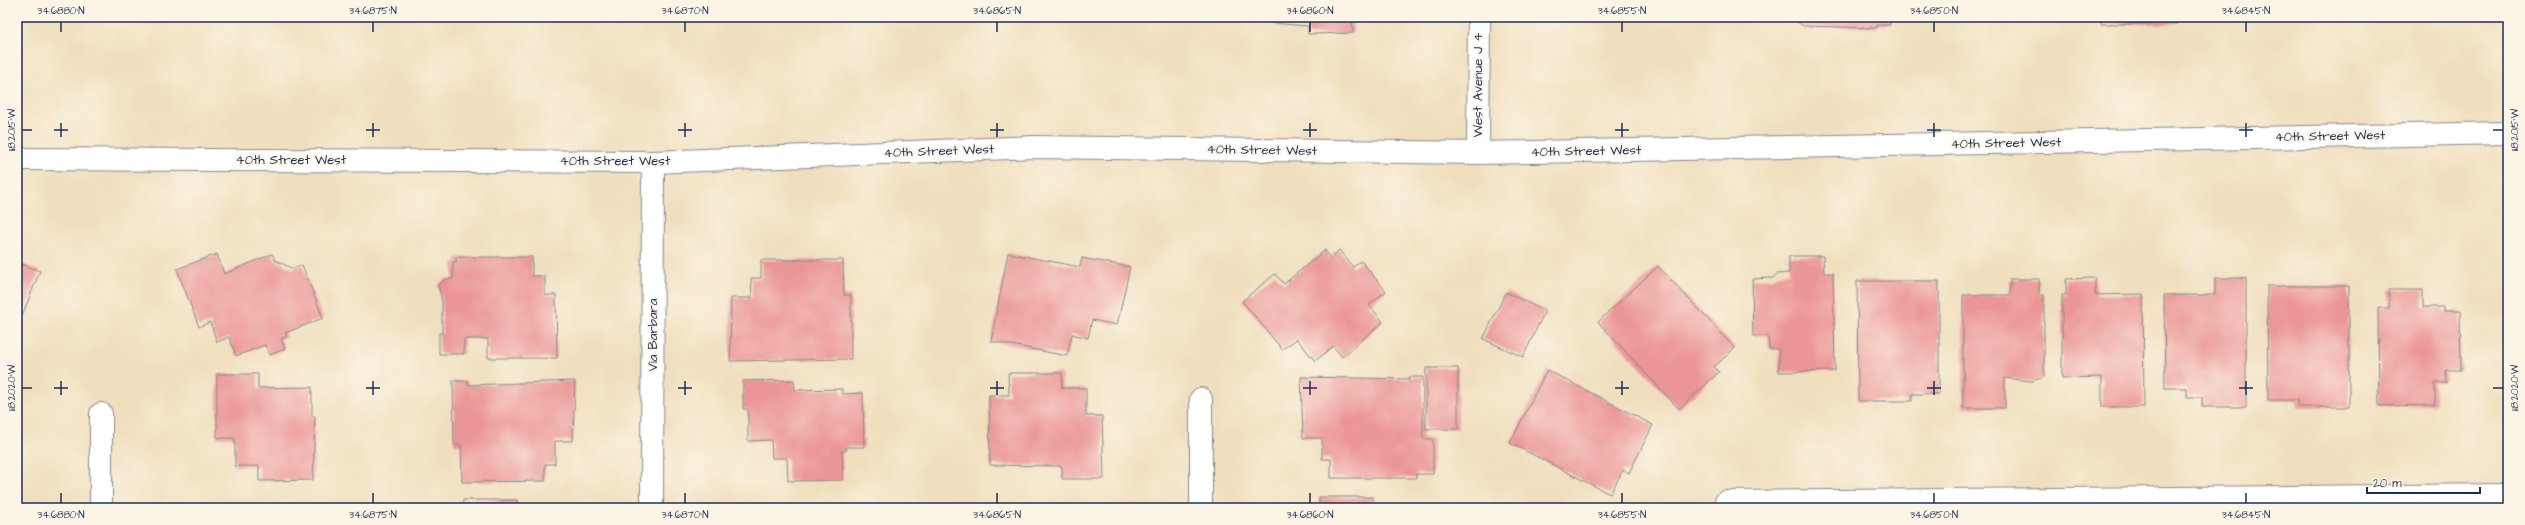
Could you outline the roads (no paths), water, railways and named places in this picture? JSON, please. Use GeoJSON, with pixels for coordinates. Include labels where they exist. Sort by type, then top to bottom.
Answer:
{"type":"FeatureCollection","features":[{"type":"Feature","properties":{"kind":"main road","name":"West Avenue J 4"},"geometry":{"type":"LineString","coordinates":[[1478,153],[1479,17]]}},
{"type":"Feature","properties":{"kind":"main road","name":"40th Street West"},"geometry":{"type":"LineString","coordinates":[[17,159],[653,162],[1034,147],[1478,153],[2508,133]]}},
{"type":"Feature","properties":{"kind":"main road","name":"Via Barbara"},"geometry":{"type":"LineString","coordinates":[[652,508],[653,162]]}},
{"type":"Feature","properties":{"kind":"main road"},"geometry":{"type":"LineString","coordinates":[[1201,399],[1201,508]]}},
{"type":"Feature","properties":{"kind":"main road"},"geometry":{"type":"LineString","coordinates":[[101,414],[101,508]]}},
{"type":"Feature","properties":{"kind":"main road"},"geometry":{"type":"LineString","coordinates":[[1726,505],[2508,496]]}}]}
